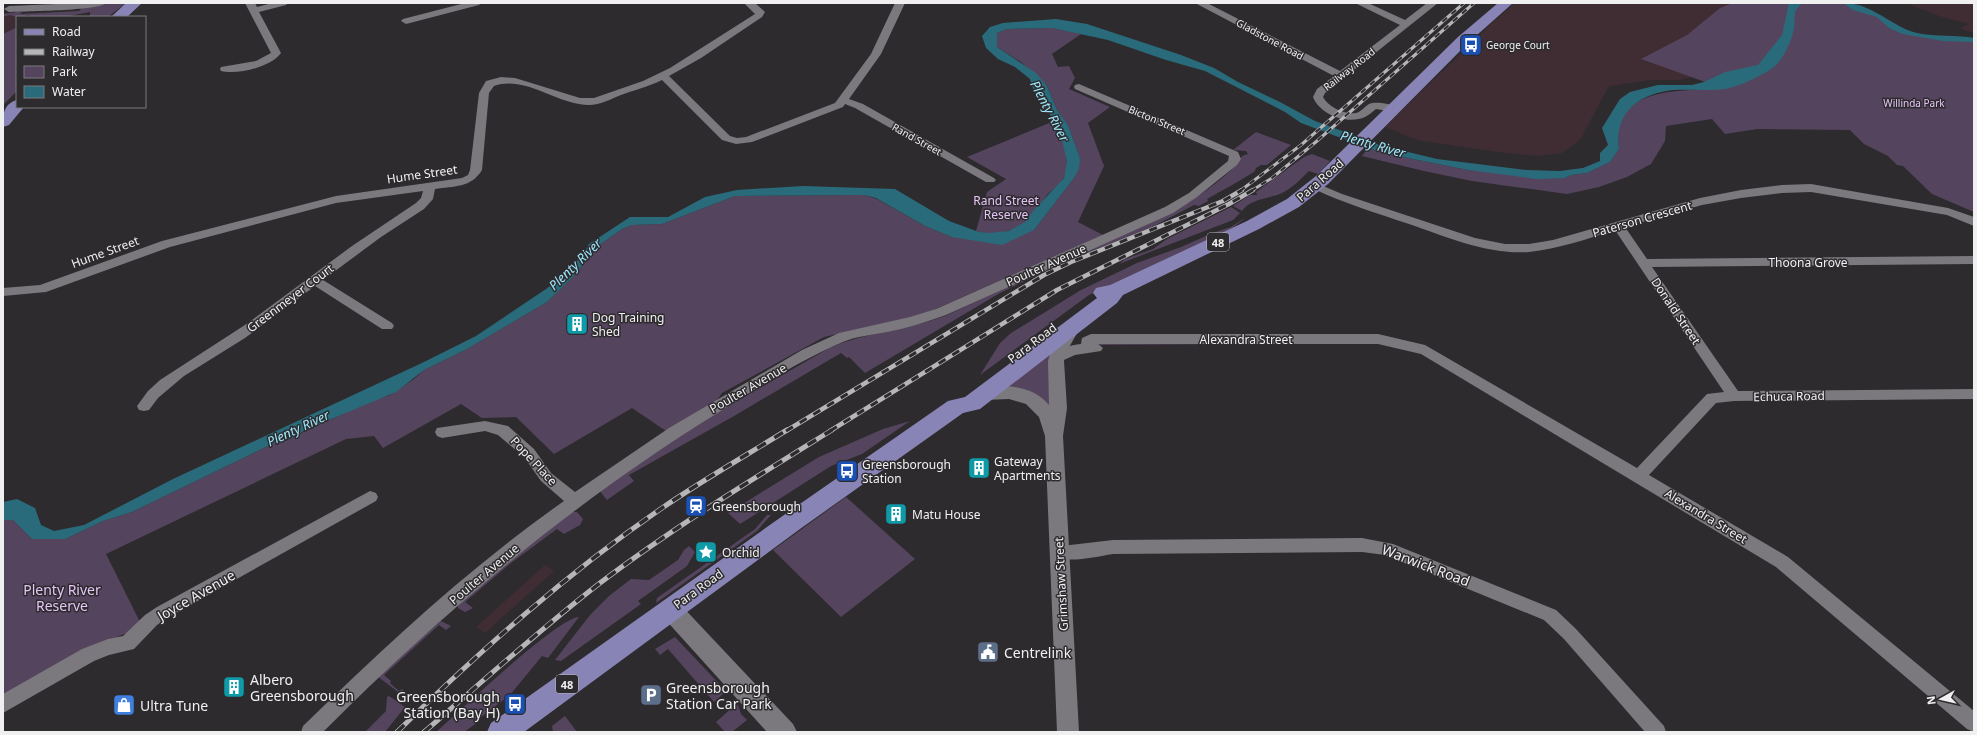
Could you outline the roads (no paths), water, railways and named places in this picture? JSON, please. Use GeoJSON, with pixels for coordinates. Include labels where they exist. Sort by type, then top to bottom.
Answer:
{"type":"FeatureCollection","features":[{"type":"Feature","properties":{"kind":"main road"},"geometry":{"type":"LineString","coordinates":[[119,16],[134,3]]}},
{"type":"Feature","properties":{"kind":"main road","name":"Para Road"},"geometry":{"type":"LineString","coordinates":[[956,407],[958,401],[965,394],[1082,305],[1102,293],[1116,290],[1253,225],[1293,203],[1316,186],[1463,40],[1506,3]]}},
{"type":"Feature","properties":{"kind":"main road"},"geometry":{"type":"LineString","coordinates":[[3,122],[16,106]]}},
{"type":"Feature","properties":{"kind":"main road","name":"Para Road"},"geometry":{"type":"LineString","coordinates":[[501,732],[956,407],[967,405],[985,394],[1110,298],[1116,290]]}},
{"type":"Feature","properties":{"kind":"main road"},"geometry":{"type":"LineString","coordinates":[[670,610],[784,732]]}},
{"type":"Feature","properties":{"kind":"street"},"geometry":{"type":"LineString","coordinates":[[5,9],[79,6],[101,3]]}},
{"type":"Feature","properties":{"kind":"street"},"geometry":{"type":"LineString","coordinates":[[225,69],[244,67],[266,61],[276,53],[253,7],[283,3]]}},
{"type":"Feature","properties":{"kind":"street"},"geometry":{"type":"LineString","coordinates":[[406,21],[476,3]]}},
{"type":"Feature","properties":{"kind":"street","name":"Hume Street"},"geometry":{"type":"LineString","coordinates":[[3,292],[41,289],[166,244],[336,200],[465,181],[474,174],[484,93],[486,88],[491,84],[503,81],[522,82],[587,102],[663,76],[758,16],[760,12],[749,3]]}},
{"type":"Feature","properties":{"kind":"street"},"geometry":{"type":"LineString","coordinates":[[663,76],[726,138],[736,141],[748,140],[838,106],[876,54],[900,3]]}},
{"type":"Feature","properties":{"kind":"street","name":"Gladstone Road"},"geometry":{"type":"LineString","coordinates":[[1200,3],[1341,76]]}},
{"type":"Feature","properties":{"kind":"street"},"geometry":{"type":"LineString","coordinates":[[1360,3],[1406,24]]}},
{"type":"Feature","properties":{"kind":"street","name":"Railway Road"},"geometry":{"type":"LineString","coordinates":[[1394,109],[1374,106],[1362,115],[1352,117],[1321,104],[1318,100],[1319,92],[1433,3]]}},
{"type":"Feature","properties":{"kind":"street","name":"Bicton Street"},"geometry":{"type":"LineString","coordinates":[[1079,87],[1240,153]]}},
{"type":"Feature","properties":{"kind":"street","name":"Rand Street"},"geometry":{"type":"LineString","coordinates":[[843,100],[859,106],[990,180]]}},
{"type":"Feature","properties":{"kind":"street","name":"Poulter Avenue"},"geometry":{"type":"LineString","coordinates":[[310,732],[384,660],[468,586],[576,502],[686,425],[822,346],[844,336],[909,323],[941,312],[1169,210],[1193,195],[1233,163],[1240,153]]}},
{"type":"Feature","properties":{"kind":"street","name":"Paterson Crescent"},"geometry":{"type":"LineString","coordinates":[[1316,186],[1338,196],[1472,241],[1505,248],[1528,248],[1554,244],[1617,225],[1722,197],[1801,188],[1830,191],[1948,212],[1966,217],[1974,222]]}},
{"type":"Feature","properties":{"kind":"street","name":"Greenmeyer Court"},"geometry":{"type":"LineString","coordinates":[[144,406],[150,396],[166,383],[248,330],[384,228],[420,206],[427,199],[430,187]]}},
{"type":"Feature","properties":{"kind":"street","name":"Donald Street"},"geometry":{"type":"LineString","coordinates":[[1617,225],[1734,396]]}},
{"type":"Feature","properties":{"kind":"street","name":"Thoona Grove"},"geometry":{"type":"LineString","coordinates":[[1643,263],[1974,260]]}},
{"type":"Feature","properties":{"kind":"street"},"geometry":{"type":"LineString","coordinates":[[314,280],[387,326]]}},
{"type":"Feature","properties":{"kind":"street","name":"Grimshaw Street"},"geometry":{"type":"LineString","coordinates":[[1068,732],[1054,436],[1058,408],[1057,358],[1072,328]]}},
{"type":"Feature","properties":{"kind":"street","name":"Alexandra Street"},"geometry":{"type":"LineString","coordinates":[[1057,358],[1070,350],[1088,348],[1412,346],[1439,357],[1782,562],[1970,716]]}},
{"type":"Feature","properties":{"kind":"street","name":"Grimshaw Street"},"geometry":{"type":"LineString","coordinates":[[985,394],[1008,393],[1032,399],[1041,406],[1045,412],[1054,436]]}},
{"type":"Feature","properties":{"kind":"street","name":"Echuca Road"},"geometry":{"type":"LineString","coordinates":[[1639,476],[1710,400],[1734,396],[1974,394]]}},
{"type":"Feature","properties":{"kind":"street","name":"Pope Place"},"geometry":{"type":"LineString","coordinates":[[442,432],[485,426],[503,430],[529,453],[546,477],[576,502]]}},
{"type":"Feature","properties":{"kind":"street","name":"Joyce Avenue"},"geometry":{"type":"LineString","coordinates":[[3,704],[88,655],[108,647],[128,643],[139,631],[163,612],[370,497]]}},
{"type":"Feature","properties":{"kind":"street","name":"Warwick Road"},"geometry":{"type":"LineString","coordinates":[[1059,548],[1088,551],[1113,547],[1362,545],[1387,549],[1550,615],[1570,634],[1657,732]]}},
{"type":"Feature","properties":{"kind":"water","name":"Plenty River"},"geometry":{"type":"Polygon","coordinates":[[[1789,3],[1802,3],[1795,13],[1793,33],[1787,48],[1778,63],[1771,69],[1731,88],[1712,90],[1673,90],[1650,96],[1631,107],[1625,115],[1618,136],[1619,149],[1610,162],[1587,173],[1571,175],[1565,178],[1537,179],[1468,170],[1393,155],[1368,148],[1301,123],[1285,112],[1205,71],[1166,60],[1108,40],[1052,28],[1007,29],[997,33],[997,47],[1036,73],[1047,86],[1057,110],[1068,125],[1080,158],[1079,168],[1074,178],[1034,230],[1002,245],[952,237],[925,226],[876,198],[864,195],[735,196],[662,224],[632,225],[622,229],[598,246],[572,278],[547,302],[467,349],[424,370],[396,392],[305,430],[291,439],[280,440],[132,512],[103,521],[65,539],[32,539],[13,520],[3,520],[3,502],[17,499],[35,508],[41,525],[54,531],[84,525],[173,479],[424,362],[476,336],[546,289],[564,275],[584,253],[589,244],[630,217],[668,217],[705,197],[737,190],[803,186],[895,189],[949,221],[979,232],[989,233],[1009,231],[1025,222],[1034,210],[1064,178],[1067,162],[1062,140],[1055,122],[1034,92],[1030,79],[1015,67],[998,59],[986,48],[982,36],[990,27],[1003,23],[1056,19],[1087,24],[1181,55],[1214,68],[1238,82],[1315,121],[1383,146],[1437,159],[1527,170],[1560,171],[1583,168],[1600,161],[1600,153],[1608,145],[1602,128],[1620,99],[1630,92],[1658,85],[1692,85],[1704,82],[1725,72],[1758,65],[1782,35],[1789,3]]]}},
{"type":"Feature","properties":{"kind":"water"},"geometry":{"type":"Polygon","coordinates":[[[1843,3],[1870,9],[1910,31],[1931,35],[1974,38],[1974,42],[1943,41],[1903,34],[1889,28],[1877,17],[1853,10],[1843,3]]]}},
{"type":"Feature","properties":{"kind":"railway"},"geometry":{"type":"LineString","coordinates":[[1240,191],[1301,145],[1464,3]]}},
{"type":"Feature","properties":{"kind":"railway"},"geometry":{"type":"LineString","coordinates":[[1251,191],[1272,178],[1317,141],[1474,3]]}},
{"type":"Feature","properties":{"kind":"railway"},"geometry":{"type":"LineString","coordinates":[[786,431],[1044,275],[1071,262],[1223,201],[1242,190]]}},
{"type":"Feature","properties":{"kind":"railway"},"geometry":{"type":"LineString","coordinates":[[830,431],[1057,290],[1229,204],[1253,190]]}},
{"type":"Feature","properties":{"kind":"railway"},"geometry":{"type":"LineString","coordinates":[[397,732],[492,643],[592,559],[626,533],[677,498],[787,430]]}},
{"type":"Feature","properties":{"kind":"railway"},"geometry":{"type":"LineString","coordinates":[[424,732],[577,601],[628,562],[743,485],[832,430]]}},
{"type":"Feature","properties":{"kind":"place","name":"George Court"},"geometry":{"type":"Point","coordinates":[1471,45]}},
{"type":"Feature","properties":{"kind":"place","name":"Dog Training Shed"},"geometry":{"type":"Point","coordinates":[577,324]}},
{"type":"Feature","properties":{"kind":"place","name":"Gateway Apartments"},"geometry":{"type":"Point","coordinates":[979,468]}},
{"type":"Feature","properties":{"kind":"place","name":"Greensborough Station"},"geometry":{"type":"Point","coordinates":[847,471]}},
{"type":"Feature","properties":{"kind":"place","name":"Greensborough"},"geometry":{"type":"Point","coordinates":[696,506]}},
{"type":"Feature","properties":{"kind":"place","name":"Matu House"},"geometry":{"type":"Point","coordinates":[896,514]}},
{"type":"Feature","properties":{"kind":"place","name":"Orchid"},"geometry":{"type":"Point","coordinates":[706,552]}},
{"type":"Feature","properties":{"kind":"place","name":"Centrelink"},"geometry":{"type":"Point","coordinates":[988,652]}},
{"type":"Feature","properties":{"kind":"place","name":"Albero Greensborough"},"geometry":{"type":"Point","coordinates":[234,687]}},
{"type":"Feature","properties":{"kind":"place","name":"Greensborough Station Car Park"},"geometry":{"type":"Point","coordinates":[651,695]}},
{"type":"Feature","properties":{"kind":"place","name":"Greensborough Station (Bay H)"},"geometry":{"type":"Point","coordinates":[515,704]}},
{"type":"Feature","properties":{"kind":"place","name":"Ultra Tune"},"geometry":{"type":"Point","coordinates":[124,705]}},
{"type":"Feature","properties":{"kind":"park label","name":"Willinda Park"},"geometry":{"type":"Point","coordinates":[1914,103]}},
{"type":"Feature","properties":{"kind":"park label","name":"Rand Street Reserve"},"geometry":{"type":"Point","coordinates":[1006,207]}},
{"type":"Feature","properties":{"kind":"park label","name":"Plenty River Reserve"},"geometry":{"type":"Point","coordinates":[62,598]}}]}
